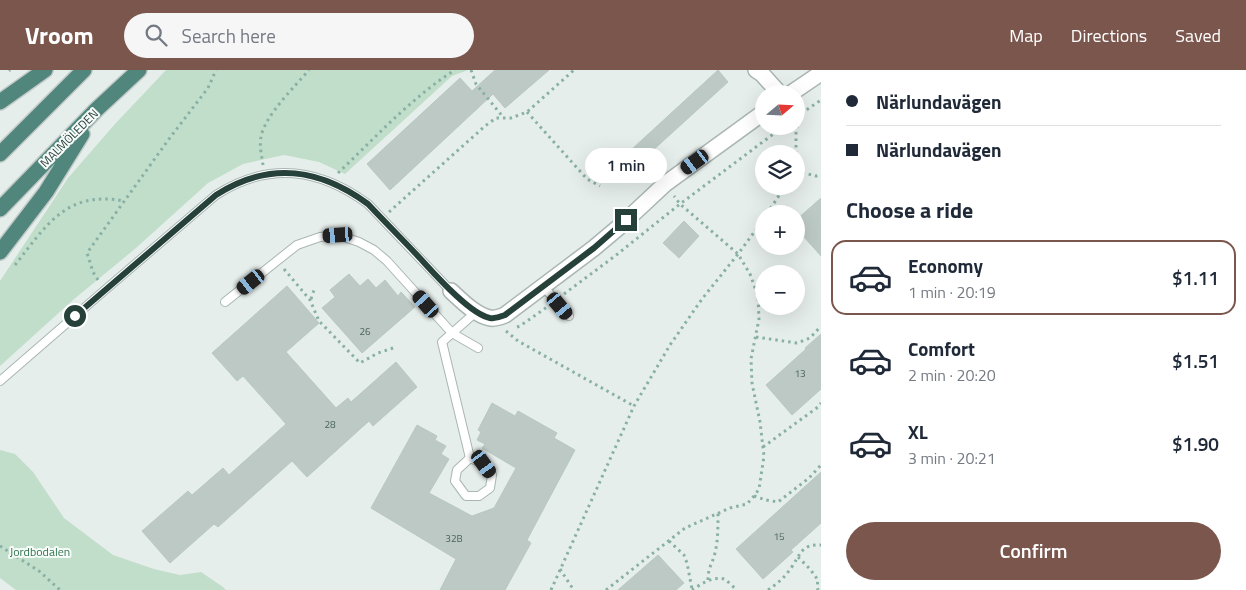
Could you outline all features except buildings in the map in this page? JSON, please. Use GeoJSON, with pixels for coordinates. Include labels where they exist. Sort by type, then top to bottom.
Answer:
{"type":"FeatureCollection","features":[{"type":"Feature","properties":{"kind":"highway"},"geometry":{"type":"LineString","coordinates":[[0,102],[45,70]]}},
{"type":"Feature","properties":{"kind":"highway"},"geometry":{"type":"LineString","coordinates":[[0,154],[84,70]]}},
{"type":"Feature","properties":{"kind":"highway","name":"MALMÖLEDEN"},"geometry":{"type":"LineString","coordinates":[[0,209],[97,110],[140,70]]}},
{"type":"Feature","properties":{"kind":"highway"},"geometry":{"type":"LineString","coordinates":[[0,252],[46,192],[97,110]]}},
{"type":"Feature","properties":{"kind":"street"},"geometry":{"type":"LineString","coordinates":[[756,70],[772,85]]}},
{"type":"Feature","properties":{"kind":"street"},"geometry":{"type":"LineString","coordinates":[[803,85],[821,73]]}},
{"type":"Feature","properties":{"kind":"street"},"geometry":{"type":"LineString","coordinates":[[451,290],[476,312],[491,318],[499,318],[505,315],[594,248],[665,184],[755,119]]}},
{"type":"Feature","properties":{"kind":"lane"},"geometry":{"type":"LineString","coordinates":[[0,381],[216,195],[229,187],[264,174],[280,172],[309,175],[347,190],[368,204],[451,290]]}},
{"type":"Feature","properties":{"kind":"lane"},"geometry":{"type":"LineString","coordinates":[[225,302],[298,245],[320,236],[338,235],[359,242],[374,250],[388,261],[452,333],[478,348]]}},
{"type":"Feature","properties":{"kind":"lane"},"geometry":{"type":"LineString","coordinates":[[543,286],[569,316]]}},
{"type":"Feature","properties":{"kind":"lane"},"geometry":{"type":"LineString","coordinates":[[470,458],[442,342],[476,312]]}},
{"type":"Feature","properties":{"kind":"lane"},"geometry":{"type":"LineString","coordinates":[[470,458],[484,464],[492,475],[490,488],[479,496],[466,496],[455,482],[457,470],[470,458]]}},
{"type":"Feature","properties":{"kind":"path"},"geometry":{"type":"LineString","coordinates":[[105,290],[93,272],[87,253],[208,88],[216,70]]}},
{"type":"Feature","properties":{"kind":"path"},"geometry":{"type":"LineString","coordinates":[[264,174],[260,139],[264,126],[309,70]]}},
{"type":"Feature","properties":{"kind":"path"},"geometry":{"type":"LineString","coordinates":[[329,182],[421,94],[455,70]]}},
{"type":"Feature","properties":{"kind":"path"},"geometry":{"type":"LineString","coordinates":[[471,70],[476,84],[503,118]]}},
{"type":"Feature","properties":{"kind":"path"},"geometry":{"type":"LineString","coordinates":[[388,213],[485,126],[496,118],[510,118],[528,112],[574,70]]}},
{"type":"Feature","properties":{"kind":"path"},"geometry":{"type":"LineString","coordinates":[[805,111],[821,100]]}},
{"type":"Feature","properties":{"kind":"path"},"geometry":{"type":"LineString","coordinates":[[528,112],[587,179],[600,186]]}},
{"type":"Feature","properties":{"kind":"path"},"geometry":{"type":"LineString","coordinates":[[744,156],[772,135]]}},
{"type":"Feature","properties":{"kind":"path"},"geometry":{"type":"LineString","coordinates":[[255,164],[272,162]]}},
{"type":"Feature","properties":{"kind":"path"},"geometry":{"type":"LineString","coordinates":[[333,170],[344,177]]}},
{"type":"Feature","properties":{"kind":"path"},"geometry":{"type":"LineString","coordinates":[[805,173],[816,176],[821,175]]}},
{"type":"Feature","properties":{"kind":"path"},"geometry":{"type":"LineString","coordinates":[[606,590],[685,528],[730,508],[747,504],[759,489],[764,456],[760,422],[752,383],[751,359],[759,319],[758,296],[750,274],[738,254],[680,204],[665,184]]}},
{"type":"Feature","properties":{"kind":"path"},"geometry":{"type":"LineString","coordinates":[[15,265],[58,214],[86,201],[115,199],[124,201]]}},
{"type":"Feature","properties":{"kind":"path"},"geometry":{"type":"LineString","coordinates":[[383,207],[394,219]]}},
{"type":"Feature","properties":{"kind":"path"},"geometry":{"type":"LineString","coordinates":[[551,590],[634,406],[670,344],[702,299],[755,231]]}},
{"type":"Feature","properties":{"kind":"path"},"geometry":{"type":"LineString","coordinates":[[277,261],[310,300],[318,321],[360,363],[378,353],[396,347]]}},
{"type":"Feature","properties":{"kind":"path"},"geometry":{"type":"LineString","coordinates":[[310,300],[315,287]]}},
{"type":"Feature","properties":{"kind":"path"},"geometry":{"type":"LineString","coordinates":[[756,337],[798,343],[810,338],[821,326]]}},
{"type":"Feature","properties":{"kind":"path"},"geometry":{"type":"LineString","coordinates":[[503,328],[518,341],[634,406]]}},
{"type":"Feature","properties":{"kind":"path"},"geometry":{"type":"LineString","coordinates":[[763,447],[821,403]]}},
{"type":"Feature","properties":{"kind":"path"},"geometry":{"type":"LineString","coordinates":[[754,496],[778,502],[809,478],[821,465]]}},
{"type":"Feature","properties":{"kind":"path"},"geometry":{"type":"LineString","coordinates":[[708,580],[708,570],[715,554],[718,514]]}},
{"type":"Feature","properties":{"kind":"path"},"geometry":{"type":"LineString","coordinates":[[669,541],[684,556],[692,590],[708,580],[716,578],[725,579],[737,590]]}},
{"type":"Feature","properties":{"kind":"path"},"geometry":{"type":"LineString","coordinates":[[768,590],[780,582],[803,549],[812,544],[821,545]]}},
{"type":"Feature","properties":{"kind":"path"},"geometry":{"type":"LineString","coordinates":[[0,546],[39,571],[60,590]]}},
{"type":"Feature","properties":{"kind":"path"},"geometry":{"type":"LineString","coordinates":[[798,557],[820,580],[817,587],[818,590]]}},
{"type":"Feature","properties":{"kind":"path"},"geometry":{"type":"LineString","coordinates":[[560,570],[575,590]]}},
{"type":"Feature","properties":{"kind":"green space"},"geometry":{"type":"Polygon","coordinates":[[[166,70],[468,70],[452,76],[345,174],[319,162],[284,155],[243,164],[208,183],[0,366],[0,281],[68,178],[166,70]]]}},
{"type":"Feature","properties":{"kind":"green space","name":"Jordbodalen"},"geometry":{"type":"Polygon","coordinates":[[[0,450],[15,454],[33,472],[64,518],[113,555],[154,569],[180,575],[201,572],[226,590],[16,590],[0,578],[0,450]]]}},
{"type":"Feature","properties":{"kind":"route"},"geometry":{"type":"LineString","coordinates":[[75,316],[216,195],[229,187],[264,174],[280,172],[309,175],[347,190],[368,204],[462,301],[476,312],[491,318],[499,318],[505,315],[594,248],[626,220]]}}]}
